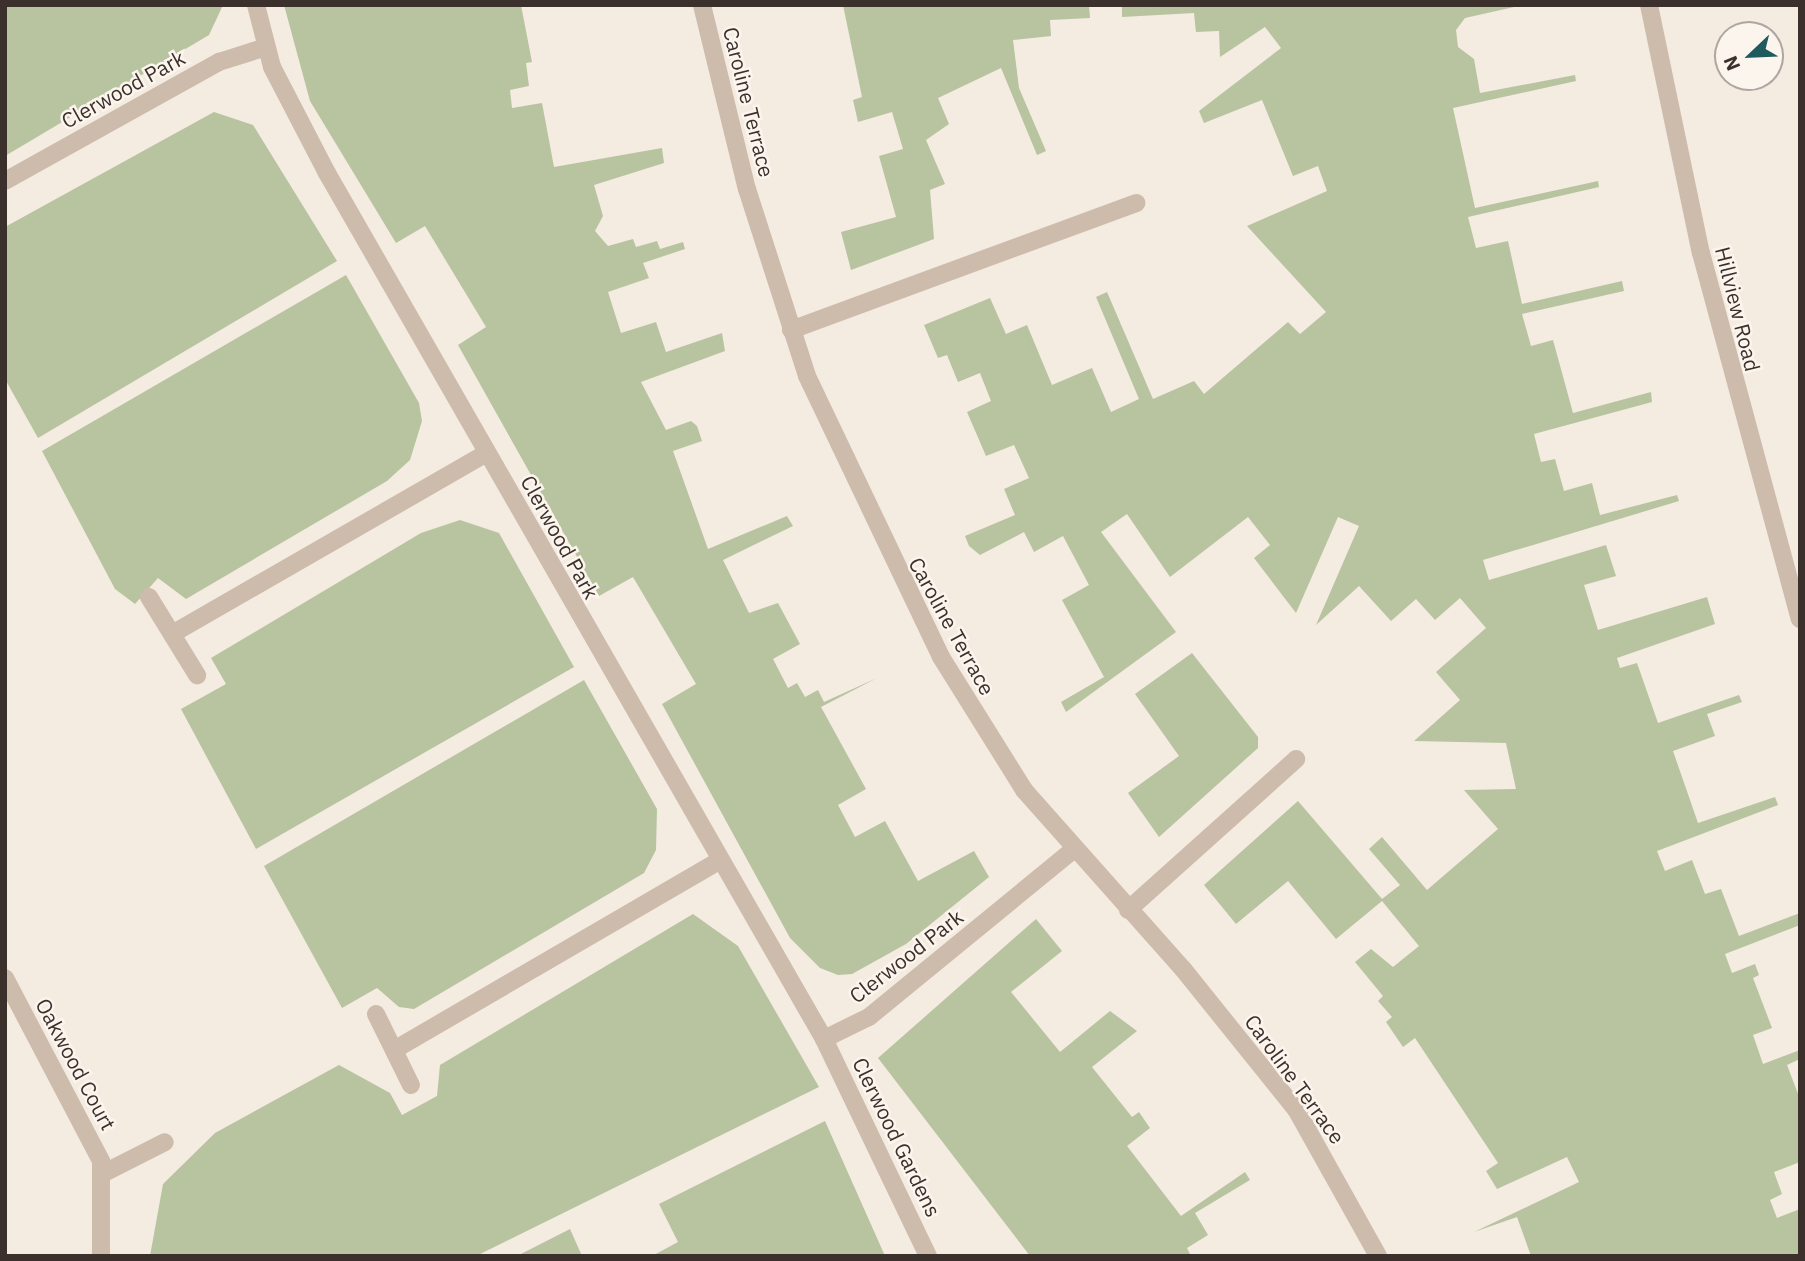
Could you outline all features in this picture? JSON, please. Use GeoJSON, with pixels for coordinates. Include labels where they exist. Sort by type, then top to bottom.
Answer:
{"type":"FeatureCollection","features":[{"type":"Feature","properties":{"kind":"street","name":"Clerwood Park"},"geometry":{"type":"LineString","coordinates":[[256,5],[266,47],[327,173],[719,861],[824,1039],[869,1017],[1073,849]]}},
{"type":"Feature","properties":{"kind":"street","name":"Caroline Terrace"},"geometry":{"type":"LineString","coordinates":[[702,5],[723,103],[791,330],[840,455],[941,657],[1024,790],[1297,1111],[1378,1256]]}},
{"type":"Feature","properties":{"kind":"street","name":"Hillview Road"},"geometry":{"type":"LineString","coordinates":[[1649,5],[1701,253],[1800,620]]}},
{"type":"Feature","properties":{"kind":"street","name":"Clerwood Park"},"geometry":{"type":"LineString","coordinates":[[5,181],[219,62],[266,47]]}},
{"type":"Feature","properties":{"kind":"street"},"geometry":{"type":"LineString","coordinates":[[791,330],[1136,203]]}},
{"type":"Feature","properties":{"kind":"street"},"geometry":{"type":"LineString","coordinates":[[172,634],[487,453]]}},
{"type":"Feature","properties":{"kind":"street"},"geometry":{"type":"LineString","coordinates":[[149,597],[197,676]]}},
{"type":"Feature","properties":{"kind":"street"},"geometry":{"type":"LineString","coordinates":[[1128,910],[1296,759]]}},
{"type":"Feature","properties":{"kind":"street"},"geometry":{"type":"LineString","coordinates":[[394,1050],[719,861]]}},
{"type":"Feature","properties":{"kind":"street","name":"Oakwood Court"},"geometry":{"type":"LineString","coordinates":[[5,978],[104,1173],[101,1256]]}},
{"type":"Feature","properties":{"kind":"street"},"geometry":{"type":"LineString","coordinates":[[376,1014],[411,1085]]}},
{"type":"Feature","properties":{"kind":"street","name":"Clerwood Gardens"},"geometry":{"type":"LineString","coordinates":[[824,1039],[928,1256]]}},
{"type":"Feature","properties":{"kind":"street"},"geometry":{"type":"LineString","coordinates":[[104,1173],[165,1142]]}},
{"type":"Feature","properties":{"kind":"green space"},"geometry":{"type":"Polygon","coordinates":[[[5,5],[223,5],[209,35],[5,156],[5,5]]]}},
{"type":"Feature","properties":{"kind":"green space"},"geometry":{"type":"Polygon","coordinates":[[[284,5],[521,5],[532,62],[526,63],[529,86],[510,90],[512,108],[542,103],[554,167],[662,148],[664,163],[594,185],[603,216],[595,231],[608,246],[633,239],[636,247],[657,241],[660,249],[683,242],[685,249],[643,263],[649,278],[608,292],[621,333],[656,322],[666,352],[722,333],[725,351],[641,382],[666,430],[691,421],[697,426],[702,441],[673,451],[708,549],[787,516],[793,526],[723,560],[749,613],[778,603],[800,644],[773,659],[788,688],[797,683],[805,697],[818,690],[824,702],[877,678],[821,707],[866,789],[838,805],[855,837],[885,821],[918,881],[974,851],[989,877],[906,944],[852,974],[838,975],[820,968],[790,938],[662,704],[696,684],[633,577],[599,596],[458,345],[486,327],[425,226],[396,243],[310,101],[284,5]]]}},
{"type":"Feature","properties":{"kind":"green space"},"geometry":{"type":"Polygon","coordinates":[[[843,5],[1089,5],[1090,18],[1050,20],[1051,36],[1013,40],[1019,88],[1046,151],[1037,155],[1001,68],[938,98],[949,124],[926,140],[945,184],[930,190],[934,239],[851,270],[841,232],[896,217],[879,156],[903,149],[892,112],[858,122],[853,100],[862,97],[843,5]]]}},
{"type":"Feature","properties":{"kind":"green space"},"geometry":{"type":"Polygon","coordinates":[[[1122,5],[1523,5],[1465,18],[1456,30],[1458,47],[1474,59],[1480,93],[1575,75],[1576,81],[1453,108],[1475,208],[1598,181],[1599,187],[1468,217],[1476,248],[1508,241],[1522,304],[1622,281],[1624,291],[1522,314],[1531,346],[1553,340],[1573,413],[1651,392],[1652,402],[1534,434],[1541,462],[1555,459],[1564,491],[1592,483],[1600,515],[1677,495],[1679,501],[1483,560],[1489,580],[1606,545],[1616,576],[1584,585],[1598,630],[1707,597],[1715,624],[1617,658],[1620,668],[1637,663],[1658,723],[1739,695],[1742,702],[1707,714],[1715,736],[1673,751],[1698,823],[1775,797],[1778,805],[1657,851],[1665,871],[1692,860],[1705,894],[1721,889],[1739,936],[1800,913],[1800,925],[1725,954],[1732,973],[1755,964],[1759,975],[1753,978],[1772,1028],[1753,1035],[1763,1064],[1800,1050],[1800,1059],[1787,1065],[1800,1099],[1800,1162],[1774,1172],[1782,1194],[1770,1200],[1777,1218],[1800,1209],[1800,1256],[1531,1256],[1517,1217],[1474,1232],[1579,1182],[1567,1157],[1497,1189],[1486,1171],[1498,1163],[1415,1038],[1403,1047],[1386,1022],[1392,1017],[1378,1001],[1383,996],[1355,962],[1371,949],[1393,967],[1419,946],[1382,901],[1336,939],[1288,881],[1236,924],[1204,885],[1298,801],[1382,899],[1400,885],[1369,849],[1382,837],[1427,890],[1498,829],[1464,790],[1516,789],[1506,743],[1414,741],[1460,700],[1436,672],[1486,628],[1460,598],[1435,620],[1416,599],[1391,621],[1359,586],[1316,625],[1359,526],[1338,517],[1296,613],[1254,558],[1270,545],[1248,517],[1170,577],[1127,514],[1101,532],[1176,632],[1066,712],[1061,702],[1104,677],[1062,600],[1089,585],[1063,536],[1034,552],[1024,532],[980,555],[969,546],[965,536],[1015,515],[1004,489],[1029,478],[1014,445],[986,456],[967,412],[991,401],[980,373],[958,382],[947,355],[938,358],[924,325],[990,298],[1006,334],[1027,325],[1052,385],[1092,368],[1111,412],[1139,399],[1096,297],[1107,292],[1153,399],[1194,381],[1204,394],[1288,322],[1300,334],[1326,312],[1247,226],[1327,191],[1318,166],[1293,176],[1262,100],[1204,123],[1199,111],[1281,48],[1265,27],[1220,57],[1219,31],[1196,32],[1194,13],[1122,17],[1122,5]]]}},
{"type":"Feature","properties":{"kind":"green space"},"geometry":{"type":"Polygon","coordinates":[[[214,112],[253,125],[337,261],[38,438],[5,379],[5,227],[214,112]]]}},
{"type":"Feature","properties":{"kind":"green space"},"geometry":{"type":"Polygon","coordinates":[[[346,275],[419,403],[422,421],[410,460],[387,481],[186,599],[158,578],[135,604],[115,589],[42,451],[346,275]]]}},
{"type":"Feature","properties":{"kind":"green space"},"geometry":{"type":"Polygon","coordinates":[[[460,520],[499,533],[574,667],[256,849],[181,709],[226,684],[211,658],[421,533],[460,520]]]}},
{"type":"Feature","properties":{"kind":"green space"},"geometry":{"type":"Polygon","coordinates":[[[1192,653],[1258,737],[1258,748],[1159,837],[1128,793],[1179,756],[1135,694],[1192,653]]]}},
{"type":"Feature","properties":{"kind":"green space"},"geometry":{"type":"Polygon","coordinates":[[[584,680],[657,809],[656,850],[644,873],[414,1009],[399,1007],[377,988],[342,1008],[264,866],[584,680]]]}},
{"type":"Feature","properties":{"kind":"green space"},"geometry":{"type":"Polygon","coordinates":[[[693,914],[738,946],[819,1087],[476,1256],[150,1256],[163,1184],[215,1133],[339,1065],[390,1093],[402,1115],[437,1096],[440,1065],[693,914]]]}},
{"type":"Feature","properties":{"kind":"green space"},"geometry":{"type":"Polygon","coordinates":[[[1036,919],[1062,951],[1011,992],[1060,1052],[1110,1011],[1137,1031],[1092,1067],[1132,1117],[1139,1112],[1150,1128],[1127,1146],[1181,1216],[1245,1172],[1250,1180],[1195,1213],[1208,1235],[1187,1248],[1191,1256],[1030,1256],[878,1058],[1036,919]]]}},
{"type":"Feature","properties":{"kind":"green space"},"geometry":{"type":"Polygon","coordinates":[[[825,1121],[885,1256],[652,1256],[678,1242],[659,1204],[825,1121]]]}},
{"type":"Feature","properties":{"kind":"green space"},"geometry":{"type":"Polygon","coordinates":[[[570,1229],[582,1256],[517,1256],[570,1229]]]}}]}
